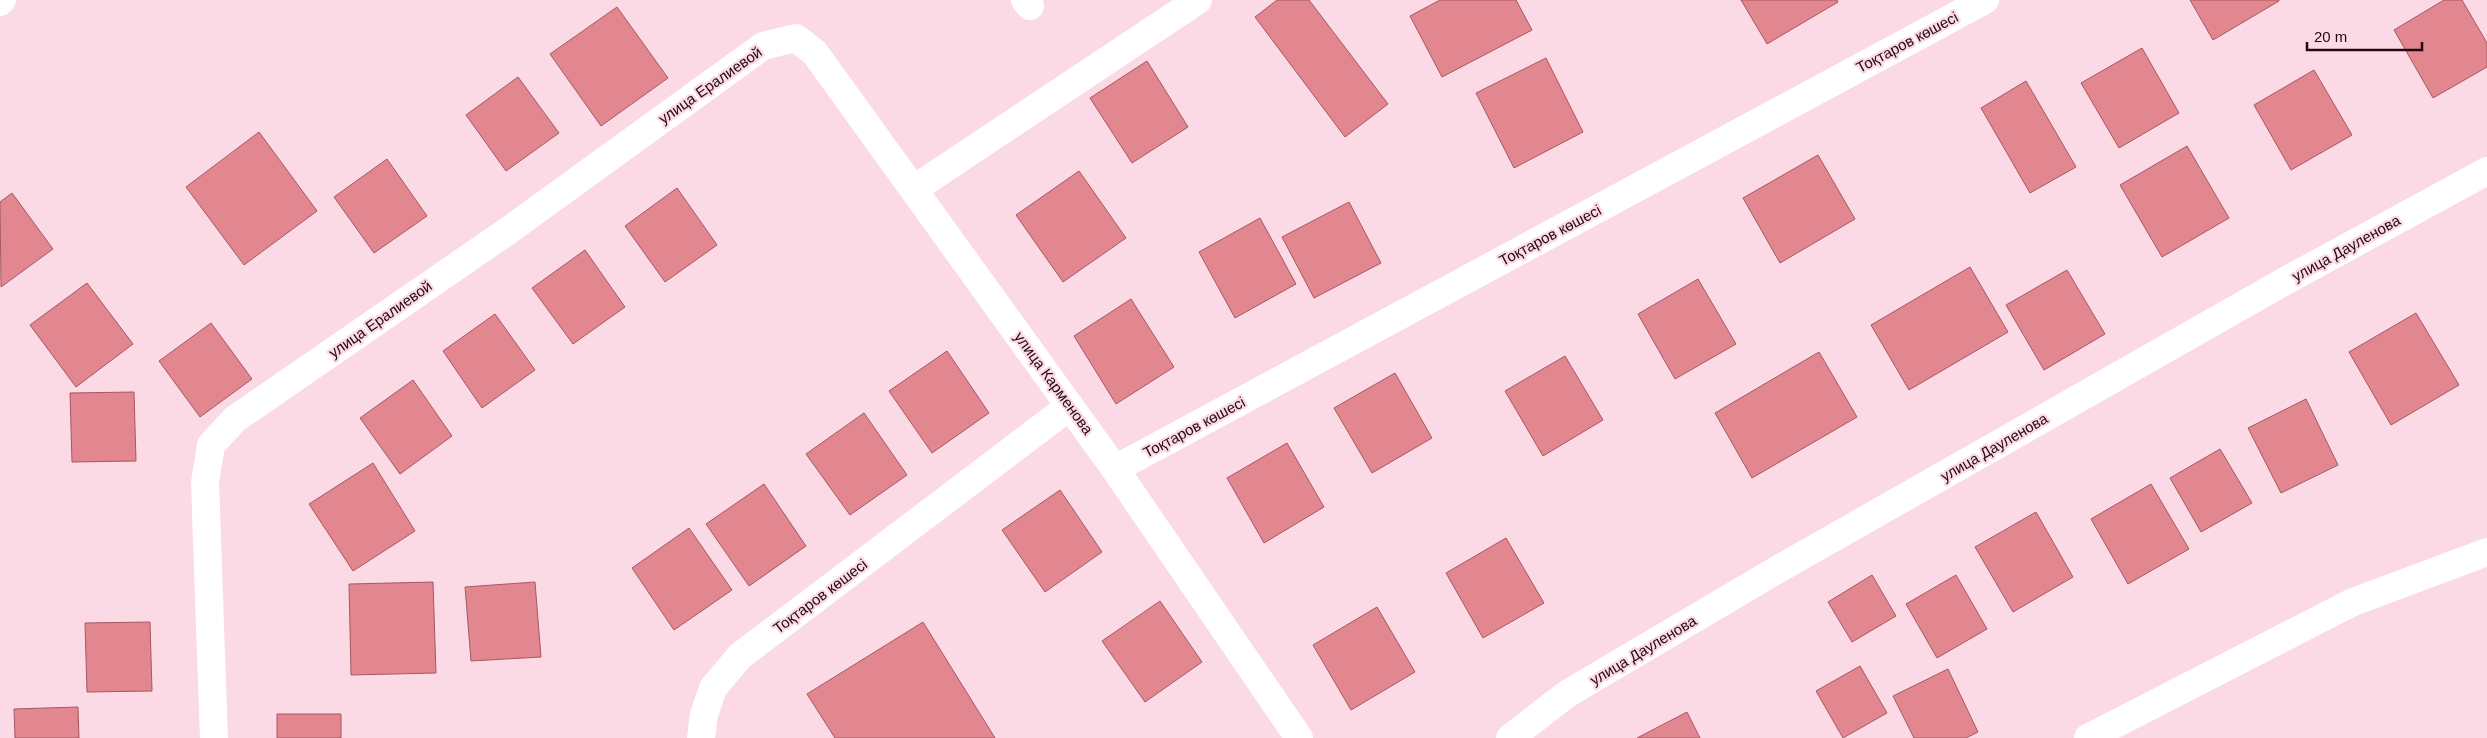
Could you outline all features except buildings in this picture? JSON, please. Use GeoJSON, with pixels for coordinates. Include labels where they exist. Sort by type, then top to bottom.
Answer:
{"type":"FeatureCollection","features":[{"type":"Feature","properties":{"kind":"street"},"geometry":{"type":"LineString","coordinates":[[914,189],[1198,0]]}},
{"type":"Feature","properties":{"kind":"street","name":"Тоқтаров көшесі"},"geometry":{"type":"LineString","coordinates":[[1115,469],[1985,0]]}},
{"type":"Feature","properties":{"kind":"street","name":"улица Карменова"},"geometry":{"type":"LineString","coordinates":[[796,38],[815,53],[1070,406],[1299,738]]}},
{"type":"Feature","properties":{"kind":"street","name":"улица Ералиевой"},"geometry":{"type":"LineString","coordinates":[[214,738],[205,483],[211,445],[235,419],[512,228],[763,46],[796,38]]}},
{"type":"Feature","properties":{"kind":"street","name":"улица Дауленова"},"geometry":{"type":"LineString","coordinates":[[1510,738],[1567,694],[1775,571],[2287,280],[2487,171]]}},
{"type":"Feature","properties":{"kind":"street","name":"Тоқтаров көшесі"},"geometry":{"type":"LineString","coordinates":[[702,738],[704,715],[713,688],[740,656],[1070,406]]}},
{"type":"Feature","properties":{"kind":"street"},"geometry":{"type":"LineString","coordinates":[[2088,738],[2353,602],[2487,552]]}}]}
